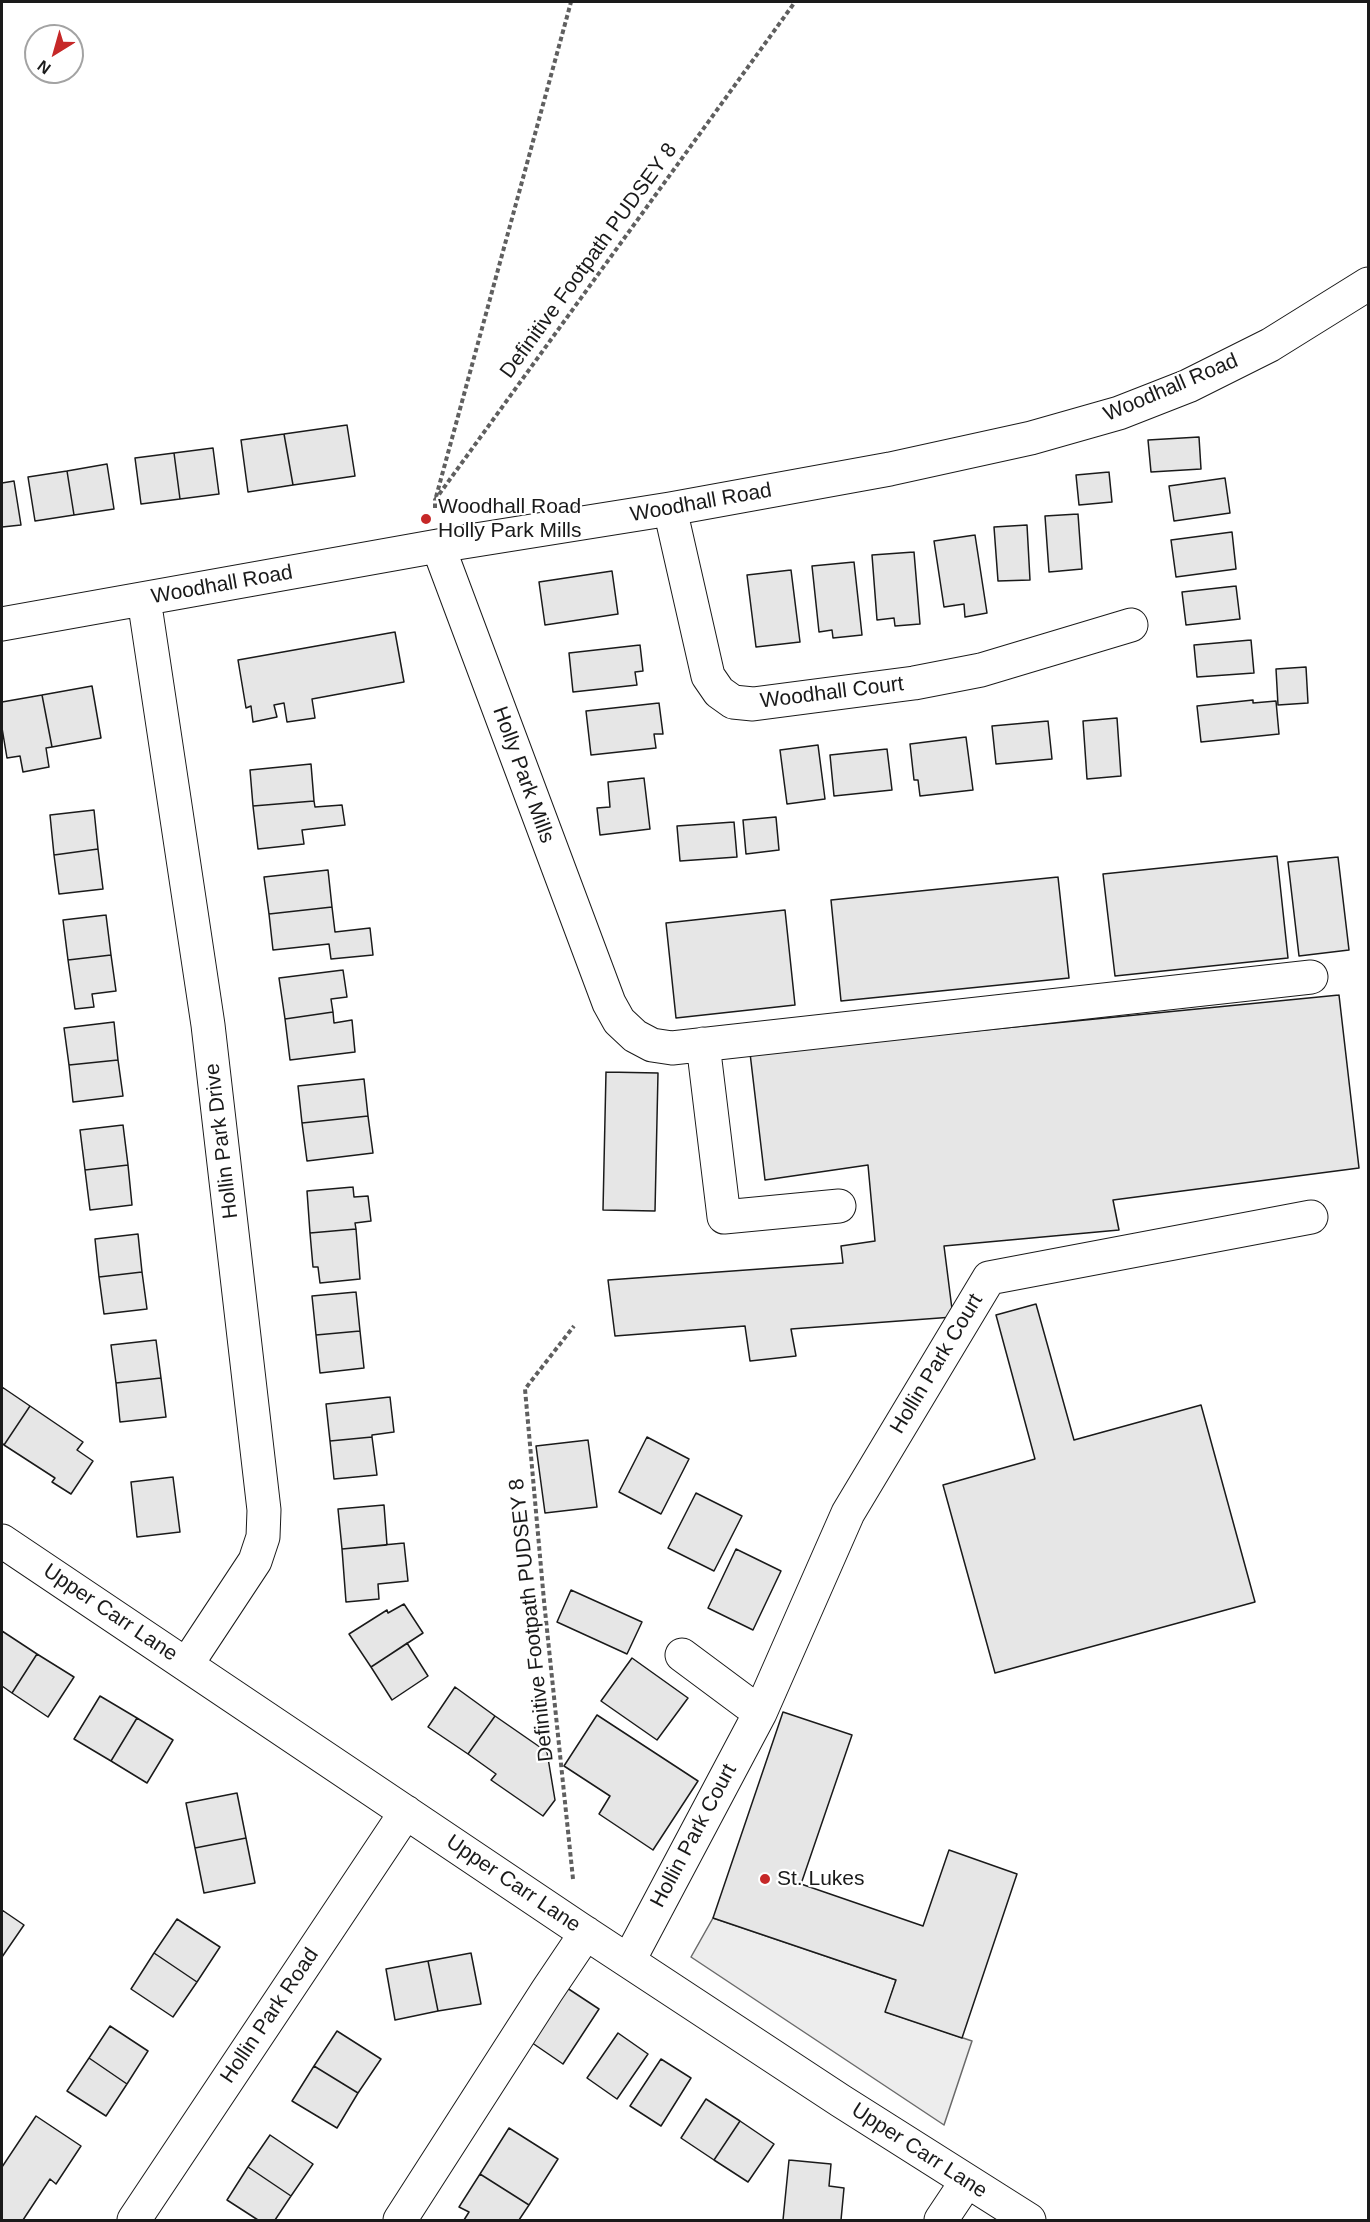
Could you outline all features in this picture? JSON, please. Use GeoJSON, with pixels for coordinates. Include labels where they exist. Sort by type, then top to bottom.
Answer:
{"type":"FeatureCollection","features":[{"type":"Feature","properties":{"kind":"street","name":"Woodhall Road"},"geometry":{"type":"LineString","coordinates":[[2,624],[438,546],[890,469],[1031,438],[1119,413],[1188,386],[1270,345],[1368,284]]}},
{"type":"Feature","properties":{"kind":"street","name":"Woodhall Court"},"geometry":{"type":"LineString","coordinates":[[670,508],[708,676],[719,692],[733,702],[753,704],[914,683],[981,670],[1131,625]]}},
{"type":"Feature","properties":{"kind":"street","name":"Holly Park Mills"},"geometry":{"type":"LineString","coordinates":[[438,546],[609,1003],[619,1021],[635,1036],[652,1045],[672,1048],[1311,977]]}},
{"type":"Feature","properties":{"kind":"street","name":"Hollin Park Drive"},"geometry":{"type":"LineString","coordinates":[[144,598],[208,1025],[264,1510],[263,1537],[255,1561],[187,1664]]}},
{"type":"Feature","properties":{"kind":"street"},"geometry":{"type":"LineString","coordinates":[[703,1044],[724,1217],[839,1206]]}},
{"type":"Feature","properties":{"kind":"street","name":"Hollin Park Court"},"geometry":{"type":"LineString","coordinates":[[629,1960],[760,1713],[848,1513],[989,1278],[1311,1217]]}},
{"type":"Feature","properties":{"kind":"street","name":"Upper Carr Lane"},"geometry":{"type":"LineString","coordinates":[[2,1541],[582,1930],[1029,2220]]}},
{"type":"Feature","properties":{"kind":"street"},"geometry":{"type":"LineString","coordinates":[[682,1654],[760,1713]]}},
{"type":"Feature","properties":{"kind":"street","name":"Hollin Park Road"},"geometry":{"type":"LineString","coordinates":[[134,2220],[406,1812]]}},
{"type":"Feature","properties":{"kind":"street"},"geometry":{"type":"LineString","coordinates":[[400,2220],[547,1991],[582,1930]]}},
{"type":"Feature","properties":{"kind":"street"},"geometry":{"type":"LineString","coordinates":[[941,2220],[967,2181]]}},
{"type":"Feature","properties":{"kind":"path"},"geometry":{"type":"LineString","coordinates":[[438,546],[435,500],[571,2]]}},
{"type":"Feature","properties":{"kind":"path","name":"Definitive Footpath PUDSEY 8"},"geometry":{"type":"LineString","coordinates":[[435,500],[795,2]]}},
{"type":"Feature","properties":{"kind":"path","name":"Definitive Footpath PUDSEY 8"},"geometry":{"type":"LineString","coordinates":[[574,1326],[525,1389],[544,1600],[582,1930]]}},
{"type":"Feature","properties":{"kind":"shaded area"},"geometry":{"type":"Polygon","coordinates":[[[713,1918],[896,1980],[886,2012],[972,2041],[944,2125],[691,1957],[713,1918]]]}},
{"type":"Feature","properties":{"kind":"building"},"geometry":{"type":"Polygon","coordinates":[[[347,425],[355,476],[293,485],[284,434],[347,425]]]}},
{"type":"Feature","properties":{"kind":"building"},"geometry":{"type":"Polygon","coordinates":[[[284,434],[293,485],[248,492],[241,440],[284,434]]]}},
{"type":"Feature","properties":{"kind":"building"},"geometry":{"type":"Polygon","coordinates":[[[1199,437],[1201,469],[1151,472],[1148,440],[1199,437]]]}},
{"type":"Feature","properties":{"kind":"building"},"geometry":{"type":"Polygon","coordinates":[[[213,448],[219,494],[180,499],[174,453],[213,448]]]}},
{"type":"Feature","properties":{"kind":"building"},"geometry":{"type":"Polygon","coordinates":[[[174,453],[180,499],[141,504],[135,458],[174,453]]]}},
{"type":"Feature","properties":{"kind":"building"},"geometry":{"type":"Polygon","coordinates":[[[107,464],[114,509],[74,515],[67,471],[107,464]]]}},
{"type":"Feature","properties":{"kind":"building"},"geometry":{"type":"Polygon","coordinates":[[[67,471],[74,515],[35,521],[28,477],[67,471]]]}},
{"type":"Feature","properties":{"kind":"building"},"geometry":{"type":"Polygon","coordinates":[[[1109,472],[1112,502],[1079,505],[1076,475],[1109,472]]]}},
{"type":"Feature","properties":{"kind":"building"},"geometry":{"type":"Polygon","coordinates":[[[1225,478],[1230,513],[1174,521],[1169,486],[1225,478]]]}},
{"type":"Feature","properties":{"kind":"building"},"geometry":{"type":"Polygon","coordinates":[[[14,481],[21,525],[2,527],[2,483],[14,481]]]}},
{"type":"Feature","properties":{"kind":"building"},"geometry":{"type":"Polygon","coordinates":[[[1078,514],[1082,569],[1049,572],[1045,516],[1078,514]]]}},
{"type":"Feature","properties":{"kind":"building"},"geometry":{"type":"Polygon","coordinates":[[[1027,525],[1030,580],[998,581],[994,527],[1027,525]]]}},
{"type":"Feature","properties":{"kind":"building"},"geometry":{"type":"Polygon","coordinates":[[[1232,532],[1236,569],[1176,577],[1171,540],[1232,532]]]}},
{"type":"Feature","properties":{"kind":"building"},"geometry":{"type":"Polygon","coordinates":[[[975,535],[987,613],[965,617],[964,604],[944,607],[934,541],[975,535]]]}},
{"type":"Feature","properties":{"kind":"building"},"geometry":{"type":"Polygon","coordinates":[[[914,552],[920,624],[895,626],[894,618],[877,620],[872,555],[914,552]]]}},
{"type":"Feature","properties":{"kind":"building"},"geometry":{"type":"Polygon","coordinates":[[[854,562],[862,635],[833,638],[832,630],[819,632],[812,566],[854,562]]]}},
{"type":"Feature","properties":{"kind":"building"},"geometry":{"type":"Polygon","coordinates":[[[791,570],[800,642],[756,647],[747,575],[791,570]]]}},
{"type":"Feature","properties":{"kind":"building"},"geometry":{"type":"Polygon","coordinates":[[[612,571],[618,614],[545,625],[539,582],[612,571]]]}},
{"type":"Feature","properties":{"kind":"building"},"geometry":{"type":"Polygon","coordinates":[[[1236,586],[1240,619],[1186,625],[1182,592],[1236,586]]]}},
{"type":"Feature","properties":{"kind":"building"},"geometry":{"type":"Polygon","coordinates":[[[395,632],[404,682],[312,699],[315,718],[287,722],[284,703],[274,705],[277,717],[253,722],[251,706],[246,708],[238,660],[395,632]]]}},
{"type":"Feature","properties":{"kind":"building"},"geometry":{"type":"Polygon","coordinates":[[[1251,640],[1254,673],[1197,677],[1194,645],[1251,640]]]}},
{"type":"Feature","properties":{"kind":"building"},"geometry":{"type":"Polygon","coordinates":[[[640,645],[643,671],[635,672],[637,685],[573,692],[569,653],[640,645]]]}},
{"type":"Feature","properties":{"kind":"building"},"geometry":{"type":"Polygon","coordinates":[[[1306,667],[1308,703],[1278,705],[1276,669],[1306,667]]]}},
{"type":"Feature","properties":{"kind":"building"},"geometry":{"type":"Polygon","coordinates":[[[92,686],[101,738],[52,747],[42,695],[92,686]]]}},
{"type":"Feature","properties":{"kind":"building"},"geometry":{"type":"Polygon","coordinates":[[[42,695],[52,747],[46,748],[49,767],[23,772],[20,756],[7,758],[2,728],[2,702],[42,695]]]}},
{"type":"Feature","properties":{"kind":"building"},"geometry":{"type":"Polygon","coordinates":[[[1253,700],[1253,703],[1276,701],[1279,734],[1201,742],[1197,706],[1253,700]]]}},
{"type":"Feature","properties":{"kind":"building"},"geometry":{"type":"Polygon","coordinates":[[[659,703],[663,734],[654,734],[656,748],[591,755],[586,711],[659,703]]]}},
{"type":"Feature","properties":{"kind":"building"},"geometry":{"type":"Polygon","coordinates":[[[1117,718],[1121,776],[1087,779],[1083,721],[1117,718]]]}},
{"type":"Feature","properties":{"kind":"building"},"geometry":{"type":"Polygon","coordinates":[[[1048,721],[1052,759],[996,764],[992,726],[1048,721]]]}},
{"type":"Feature","properties":{"kind":"building"},"geometry":{"type":"Polygon","coordinates":[[[966,737],[973,790],[920,796],[918,780],[914,780],[910,744],[966,737]]]}},
{"type":"Feature","properties":{"kind":"building"},"geometry":{"type":"Polygon","coordinates":[[[818,745],[825,799],[787,804],[780,750],[818,745]]]}},
{"type":"Feature","properties":{"kind":"building"},"geometry":{"type":"Polygon","coordinates":[[[887,749],[892,790],[834,796],[830,755],[887,749]]]}},
{"type":"Feature","properties":{"kind":"building"},"geometry":{"type":"Polygon","coordinates":[[[311,764],[314,801],[253,806],[250,770],[311,764]]]}},
{"type":"Feature","properties":{"kind":"building"},"geometry":{"type":"Polygon","coordinates":[[[644,778],[650,829],[600,835],[597,808],[610,807],[608,782],[644,778]]]}},
{"type":"Feature","properties":{"kind":"building"},"geometry":{"type":"Polygon","coordinates":[[[314,801],[315,807],[342,805],[345,825],[302,830],[304,844],[258,849],[253,806],[314,801]]]}},
{"type":"Feature","properties":{"kind":"building"},"geometry":{"type":"Polygon","coordinates":[[[94,810],[98,849],[54,855],[50,815],[94,810]]]}},
{"type":"Feature","properties":{"kind":"building"},"geometry":{"type":"Polygon","coordinates":[[[776,817],[779,850],[746,854],[743,820],[776,817]]]}},
{"type":"Feature","properties":{"kind":"building"},"geometry":{"type":"Polygon","coordinates":[[[734,822],[737,857],[680,861],[677,826],[734,822]]]}},
{"type":"Feature","properties":{"kind":"building"},"geometry":{"type":"Polygon","coordinates":[[[98,849],[103,889],[59,894],[54,855],[98,849]]]}},
{"type":"Feature","properties":{"kind":"building"},"geometry":{"type":"Polygon","coordinates":[[[1277,856],[1288,958],[1115,976],[1103,874],[1277,856]]]}},
{"type":"Feature","properties":{"kind":"building"},"geometry":{"type":"Polygon","coordinates":[[[1338,857],[1349,950],[1299,956],[1288,862],[1338,857]]]}},
{"type":"Feature","properties":{"kind":"building"},"geometry":{"type":"Polygon","coordinates":[[[328,870],[332,907],[269,914],[264,877],[328,870]]]}},
{"type":"Feature","properties":{"kind":"building"},"geometry":{"type":"Polygon","coordinates":[[[1058,877],[1069,978],[841,1001],[831,900],[1058,877]]]}},
{"type":"Feature","properties":{"kind":"building"},"geometry":{"type":"Polygon","coordinates":[[[332,907],[335,932],[370,928],[373,955],[331,959],[329,944],[273,950],[269,914],[332,907]]]}},
{"type":"Feature","properties":{"kind":"building"},"geometry":{"type":"Polygon","coordinates":[[[785,910],[795,1005],[676,1018],[666,923],[785,910]]]}},
{"type":"Feature","properties":{"kind":"building"},"geometry":{"type":"Polygon","coordinates":[[[106,915],[111,955],[68,960],[63,920],[106,915]]]}},
{"type":"Feature","properties":{"kind":"building"},"geometry":{"type":"Polygon","coordinates":[[[111,955],[116,991],[92,994],[94,1007],[75,1009],[68,960],[111,955]]]}},
{"type":"Feature","properties":{"kind":"building"},"geometry":{"type":"Polygon","coordinates":[[[343,970],[347,997],[331,999],[333,1012],[285,1019],[279,978],[343,970]]]}},
{"type":"Feature","properties":{"kind":"building"},"geometry":{"type":"Polygon","coordinates":[[[1339,995],[1359,1168],[1113,1200],[1119,1230],[944,1246],[953,1317],[791,1329],[796,1356],[750,1361],[745,1326],[615,1336],[608,1280],[843,1263],[841,1246],[875,1241],[868,1165],[765,1180],[750,1053],[1339,995]]]}},
{"type":"Feature","properties":{"kind":"building"},"geometry":{"type":"Polygon","coordinates":[[[333,1012],[334,1023],[352,1020],[355,1052],[290,1060],[285,1019],[333,1012]]]}},
{"type":"Feature","properties":{"kind":"building"},"geometry":{"type":"Polygon","coordinates":[[[114,1022],[118,1060],[69,1065],[64,1028],[114,1022]]]}},
{"type":"Feature","properties":{"kind":"building"},"geometry":{"type":"Polygon","coordinates":[[[118,1060],[123,1096],[73,1102],[69,1065],[118,1060]]]}},
{"type":"Feature","properties":{"kind":"building"},"geometry":{"type":"Polygon","coordinates":[[[606,1072],[658,1073],[655,1211],[603,1210],[606,1072]]]}},
{"type":"Feature","properties":{"kind":"building"},"geometry":{"type":"Polygon","coordinates":[[[364,1079],[368,1116],[302,1123],[298,1086],[364,1079]]]}},
{"type":"Feature","properties":{"kind":"building"},"geometry":{"type":"Polygon","coordinates":[[[368,1116],[373,1153],[307,1161],[302,1123],[368,1116]]]}},
{"type":"Feature","properties":{"kind":"building"},"geometry":{"type":"Polygon","coordinates":[[[123,1125],[128,1165],[85,1170],[80,1130],[123,1125]]]}},
{"type":"Feature","properties":{"kind":"building"},"geometry":{"type":"Polygon","coordinates":[[[128,1165],[132,1205],[90,1210],[85,1170],[128,1165]]]}},
{"type":"Feature","properties":{"kind":"building"},"geometry":{"type":"Polygon","coordinates":[[[353,1187],[354,1197],[368,1196],[371,1221],[355,1223],[356,1229],[310,1233],[307,1191],[353,1187]]]}},
{"type":"Feature","properties":{"kind":"building"},"geometry":{"type":"Polygon","coordinates":[[[356,1229],[360,1279],[320,1283],[318,1267],[313,1267],[310,1233],[356,1229]]]}},
{"type":"Feature","properties":{"kind":"building"},"geometry":{"type":"Polygon","coordinates":[[[138,1234],[142,1272],[99,1277],[95,1239],[138,1234]]]}},
{"type":"Feature","properties":{"kind":"building"},"geometry":{"type":"Polygon","coordinates":[[[142,1272],[147,1309],[104,1314],[99,1277],[142,1272]]]}},
{"type":"Feature","properties":{"kind":"building"},"geometry":{"type":"Polygon","coordinates":[[[356,1292],[360,1331],[316,1335],[312,1296],[356,1292]]]}},
{"type":"Feature","properties":{"kind":"building"},"geometry":{"type":"Polygon","coordinates":[[[1036,1304],[1074,1440],[1201,1405],[1255,1602],[995,1673],[943,1485],[1035,1459],[996,1315],[1036,1304]]]}},
{"type":"Feature","properties":{"kind":"building"},"geometry":{"type":"Polygon","coordinates":[[[360,1331],[364,1368],[320,1373],[316,1335],[360,1331]]]}},
{"type":"Feature","properties":{"kind":"building"},"geometry":{"type":"Polygon","coordinates":[[[156,1340],[161,1378],[116,1383],[111,1345],[156,1340]]]}},
{"type":"Feature","properties":{"kind":"building"},"geometry":{"type":"Polygon","coordinates":[[[161,1378],[166,1417],[120,1422],[116,1383],[161,1378]]]}},
{"type":"Feature","properties":{"kind":"building"},"geometry":{"type":"Polygon","coordinates":[[[2,1387],[30,1406],[4,1445],[2,1443],[2,1387]]]}},
{"type":"Feature","properties":{"kind":"building"},"geometry":{"type":"Polygon","coordinates":[[[390,1397],[394,1432],[372,1435],[372,1437],[330,1441],[326,1404],[390,1397]]]}},
{"type":"Feature","properties":{"kind":"building"},"geometry":{"type":"Polygon","coordinates":[[[30,1406],[83,1442],[77,1450],[93,1461],[71,1494],[52,1482],[55,1478],[4,1445],[30,1406]]]}},
{"type":"Feature","properties":{"kind":"building"},"geometry":{"type":"Polygon","coordinates":[[[372,1437],[377,1475],[334,1479],[330,1441],[372,1437]]]}},
{"type":"Feature","properties":{"kind":"building"},"geometry":{"type":"Polygon","coordinates":[[[647,1437],[689,1459],[661,1514],[619,1492],[647,1437]]]}},
{"type":"Feature","properties":{"kind":"building"},"geometry":{"type":"Polygon","coordinates":[[[588,1440],[597,1507],[545,1513],[536,1446],[588,1440]]]}},
{"type":"Feature","properties":{"kind":"building"},"geometry":{"type":"Polygon","coordinates":[[[173,1477],[180,1532],[137,1537],[131,1482],[173,1477]]]}},
{"type":"Feature","properties":{"kind":"building"},"geometry":{"type":"Polygon","coordinates":[[[696,1493],[742,1516],[714,1571],[668,1548],[696,1493]]]}},
{"type":"Feature","properties":{"kind":"building"},"geometry":{"type":"Polygon","coordinates":[[[384,1505],[387,1545],[342,1549],[338,1509],[384,1505]]]}},
{"type":"Feature","properties":{"kind":"building"},"geometry":{"type":"Polygon","coordinates":[[[404,1543],[408,1581],[378,1584],[379,1599],[346,1602],[342,1549],[404,1543]]]}},
{"type":"Feature","properties":{"kind":"building"},"geometry":{"type":"Polygon","coordinates":[[[736,1549],[781,1571],[753,1630],[708,1608],[736,1549]]]}},
{"type":"Feature","properties":{"kind":"building"},"geometry":{"type":"Polygon","coordinates":[[[571,1590],[642,1622],[627,1654],[557,1622],[571,1590]]]}},
{"type":"Feature","properties":{"kind":"building"},"geometry":{"type":"Polygon","coordinates":[[[404,1604],[423,1633],[371,1667],[349,1634],[387,1610],[388,1613],[404,1604]]]}},
{"type":"Feature","properties":{"kind":"building"},"geometry":{"type":"Polygon","coordinates":[[[2,1631],[37,1654],[12,1693],[2,1686],[2,1631]]]}},
{"type":"Feature","properties":{"kind":"building"},"geometry":{"type":"Polygon","coordinates":[[[407,1643],[428,1676],[392,1700],[371,1667],[407,1643]]]}},
{"type":"Feature","properties":{"kind":"building"},"geometry":{"type":"Polygon","coordinates":[[[37,1654],[74,1677],[48,1717],[12,1693],[37,1654]]]}},
{"type":"Feature","properties":{"kind":"building"},"geometry":{"type":"Polygon","coordinates":[[[632,1658],[688,1698],[657,1740],[601,1701],[632,1658]]]}},
{"type":"Feature","properties":{"kind":"building"},"geometry":{"type":"Polygon","coordinates":[[[455,1687],[495,1716],[468,1754],[428,1727],[455,1687]]]}},
{"type":"Feature","properties":{"kind":"building"},"geometry":{"type":"Polygon","coordinates":[[[100,1696],[137,1718],[111,1761],[74,1739],[100,1696]]]}},
{"type":"Feature","properties":{"kind":"building","name":"St. Lukes"},"geometry":{"type":"Polygon","coordinates":[[[783,1712],[852,1735],[801,1884],[923,1926],[949,1850],[1017,1874],[962,2038],[885,2012],[896,1980],[713,1918],[783,1712]]]}},
{"type":"Feature","properties":{"kind":"building"},"geometry":{"type":"Polygon","coordinates":[[[597,1715],[698,1781],[653,1850],[599,1814],[610,1796],[564,1766],[597,1715]]]}},
{"type":"Feature","properties":{"kind":"building"},"geometry":{"type":"Polygon","coordinates":[[[495,1716],[547,1752],[555,1800],[543,1816],[491,1780],[496,1774],[468,1754],[495,1716]]]}},
{"type":"Feature","properties":{"kind":"building"},"geometry":{"type":"Polygon","coordinates":[[[137,1718],[173,1740],[147,1783],[111,1761],[137,1718]]]}},
{"type":"Feature","properties":{"kind":"building"},"geometry":{"type":"Polygon","coordinates":[[[237,1793],[246,1838],[195,1848],[186,1803],[237,1793]]]}},
{"type":"Feature","properties":{"kind":"building"},"geometry":{"type":"Polygon","coordinates":[[[246,1838],[255,1883],[204,1893],[195,1848],[246,1838]]]}},
{"type":"Feature","properties":{"kind":"building"},"geometry":{"type":"Polygon","coordinates":[[[2,1910],[24,1925],[2,1957],[2,1910]]]}},
{"type":"Feature","properties":{"kind":"building"},"geometry":{"type":"Polygon","coordinates":[[[177,1919],[220,1947],[197,1982],[154,1953],[177,1919]]]}},
{"type":"Feature","properties":{"kind":"building"},"geometry":{"type":"Polygon","coordinates":[[[154,1953],[197,1982],[173,2017],[131,1989],[154,1953]]]}},
{"type":"Feature","properties":{"kind":"building"},"geometry":{"type":"Polygon","coordinates":[[[471,1953],[481,2004],[438,2011],[428,1961],[471,1953]]]}},
{"type":"Feature","properties":{"kind":"building"},"geometry":{"type":"Polygon","coordinates":[[[428,1961],[438,2011],[395,2020],[386,1969],[428,1961]]]}},
{"type":"Feature","properties":{"kind":"building"},"geometry":{"type":"Polygon","coordinates":[[[561,1984],[599,2009],[563,2064],[525,2038],[561,1984]]]}},
{"type":"Feature","properties":{"kind":"building"},"geometry":{"type":"Polygon","coordinates":[[[110,2026],[148,2051],[127,2084],[89,2058],[110,2026]]]}},
{"type":"Feature","properties":{"kind":"building"},"geometry":{"type":"Polygon","coordinates":[[[337,2031],[381,2059],[358,2093],[314,2066],[337,2031]]]}},
{"type":"Feature","properties":{"kind":"building"},"geometry":{"type":"Polygon","coordinates":[[[618,2033],[648,2054],[617,2099],[587,2078],[618,2033]]]}},
{"type":"Feature","properties":{"kind":"building"},"geometry":{"type":"Polygon","coordinates":[[[89,2058],[127,2084],[106,2116],[67,2091],[89,2058]]]}},
{"type":"Feature","properties":{"kind":"building"},"geometry":{"type":"Polygon","coordinates":[[[661,2059],[691,2078],[661,2126],[630,2106],[661,2059]]]}},
{"type":"Feature","properties":{"kind":"building"},"geometry":{"type":"Polygon","coordinates":[[[314,2066],[358,2093],[337,2128],[292,2101],[314,2066]]]}},
{"type":"Feature","properties":{"kind":"building"},"geometry":{"type":"Polygon","coordinates":[[[706,2099],[740,2121],[714,2160],[681,2138],[706,2099]]]}},
{"type":"Feature","properties":{"kind":"building"},"geometry":{"type":"Polygon","coordinates":[[[36,2116],[81,2146],[56,2184],[50,2179],[23,2220],[2,2220],[2,2167],[36,2116]]]}},
{"type":"Feature","properties":{"kind":"building"},"geometry":{"type":"Polygon","coordinates":[[[740,2121],[774,2144],[748,2182],[714,2160],[740,2121]]]}},
{"type":"Feature","properties":{"kind":"building"},"geometry":{"type":"Polygon","coordinates":[[[509,2128],[558,2159],[529,2205],[480,2174],[509,2128]]]}},
{"type":"Feature","properties":{"kind":"building"},"geometry":{"type":"Polygon","coordinates":[[[270,2135],[313,2164],[291,2196],[248,2167],[270,2135]]]}},
{"type":"Feature","properties":{"kind":"building"},"geometry":{"type":"Polygon","coordinates":[[[789,2160],[831,2164],[829,2186],[844,2188],[841,2220],[783,2220],[789,2160]]]}},
{"type":"Feature","properties":{"kind":"building"},"geometry":{"type":"Polygon","coordinates":[[[248,2167],[291,2196],[275,2220],[258,2220],[227,2200],[248,2167]]]}},
{"type":"Feature","properties":{"kind":"building"},"geometry":{"type":"Polygon","coordinates":[[[480,2174],[529,2205],[519,2220],[464,2220],[469,2212],[459,2207],[480,2174]]]}},
{"type":"Feature","properties":{"kind":"place","name":"Woodhall Road Holly Park Mills"},"geometry":{"type":"Point","coordinates":[426,519]}},
{"type":"Feature","properties":{"kind":"place","name":"St. Lukes"},"geometry":{"type":"Point","coordinates":[765,1879]}}]}
